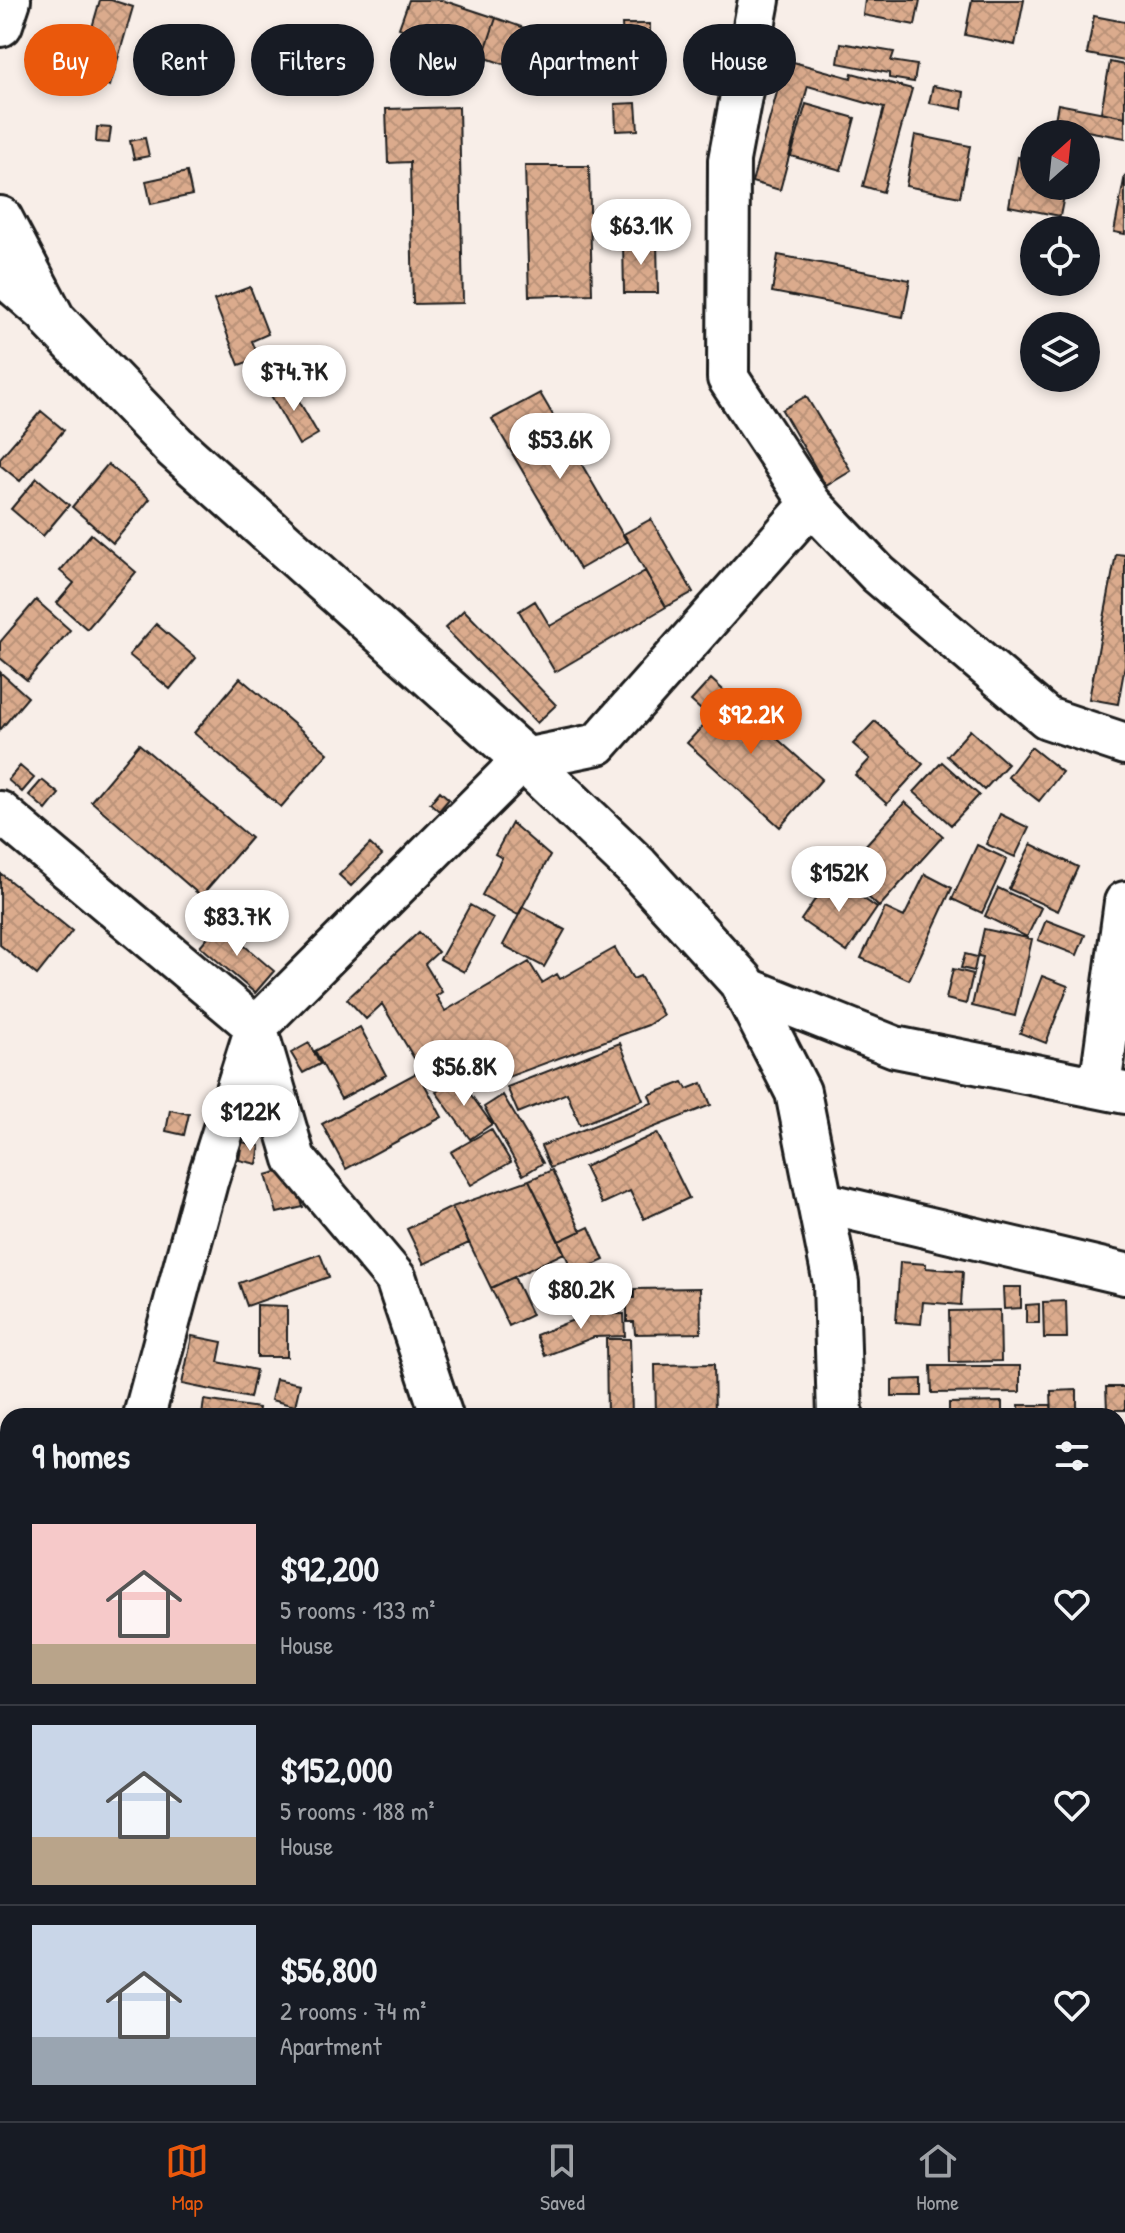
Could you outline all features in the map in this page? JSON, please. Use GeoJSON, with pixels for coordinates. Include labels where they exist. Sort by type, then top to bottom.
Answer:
{"type":"FeatureCollection","features":[{"type":"Feature","properties":{"kind":"street"},"geometry":{"type":"LineString","coordinates":[[0,24],[8,0]]}},
{"type":"Feature","properties":{"kind":"street"},"geometry":{"type":"LineString","coordinates":[[759,0],[729,160],[728,378],[811,504],[878,574],[1047,718],[1125,744]]}},
{"type":"Feature","properties":{"kind":"street"},"geometry":{"type":"LineString","coordinates":[[0,219],[53,320]]}},
{"type":"Feature","properties":{"kind":"street"},"geometry":{"type":"LineString","coordinates":[[0,273],[53,320],[175,447],[524,759],[637,867],[741,981],[798,1092],[836,1283],[840,1408]]}},
{"type":"Feature","properties":{"kind":"street"},"geometry":{"type":"LineString","coordinates":[[146,1408],[207,1182],[256,1027],[524,759],[598,744],[811,504]]}},
{"type":"Feature","properties":{"kind":"street"},"geometry":{"type":"LineString","coordinates":[[0,812],[256,1027],[295,1159],[396,1279],[439,1408]]}},
{"type":"Feature","properties":{"kind":"street"},"geometry":{"type":"LineString","coordinates":[[744,987],[895,1047],[1112,1090],[1125,902]]}},
{"type":"Feature","properties":{"kind":"street"},"geometry":{"type":"LineString","coordinates":[[820,1202],[1125,1274]]}},
{"type":"Feature","properties":{"kind":"building"},"geometry":{"type":"Polygon","coordinates":[[[100,0],[133,7],[117,62],[117,24],[93,24],[100,0]]]}},
{"type":"Feature","properties":{"kind":"building"},"geometry":{"type":"Polygon","coordinates":[[[409,0],[442,0],[496,18],[485,51],[485,24],[400,24],[409,0]]]}},
{"type":"Feature","properties":{"kind":"building"},"geometry":{"type":"Polygon","coordinates":[[[865,0],[920,0],[915,25],[863,15],[865,0]]]}},
{"type":"Feature","properties":{"kind":"building"},"geometry":{"type":"Polygon","coordinates":[[[972,0],[1024,0],[1015,45],[965,35],[972,0]]]}},
{"type":"Feature","properties":{"kind":"building"},"geometry":{"type":"Polygon","coordinates":[[[1094,16],[1125,22],[1125,61],[1087,54],[1094,16]]]}},
{"type":"Feature","properties":{"kind":"building"},"geometry":{"type":"Polygon","coordinates":[[[496,18],[513,24],[501,24],[501,63],[485,58],[496,18]]]}},
{"type":"Feature","properties":{"kind":"building"},"geometry":{"type":"Polygon","coordinates":[[[841,43],[894,52],[891,61],[917,65],[914,82],[889,78],[889,73],[838,63],[841,43]]]}},
{"type":"Feature","properties":{"kind":"building"},"geometry":{"type":"Polygon","coordinates":[[[1110,62],[1125,65],[1125,117],[1101,112],[1110,62]]]}},
{"type":"Feature","properties":{"kind":"building"},"geometry":{"type":"Polygon","coordinates":[[[796,63],[851,78],[852,73],[912,89],[883,192],[863,186],[884,108],[808,86],[780,190],[752,182],[776,96],[796,96],[796,63]]]}},
{"type":"Feature","properties":{"kind":"building"},"geometry":{"type":"Polygon","coordinates":[[[933,86],[964,92],[962,109],[929,103],[933,86]]]}},
{"type":"Feature","properties":{"kind":"building"},"geometry":{"type":"Polygon","coordinates":[[[636,103],[638,130],[616,131],[615,104],[636,103]]]}},
{"type":"Feature","properties":{"kind":"building"},"geometry":{"type":"Polygon","coordinates":[[[806,104],[855,118],[841,170],[791,156],[806,104]]]}},
{"type":"Feature","properties":{"kind":"building"},"geometry":{"type":"Polygon","coordinates":[[[1058,104],[1125,117],[1125,138],[1100,133],[1100,120],[1055,120],[1058,104]]]}},
{"type":"Feature","properties":{"kind":"building"},"geometry":{"type":"Polygon","coordinates":[[[459,107],[463,303],[413,304],[410,162],[388,163],[386,109],[459,107]]]}},
{"type":"Feature","properties":{"kind":"building"},"geometry":{"type":"Polygon","coordinates":[[[97,127],[111,128],[109,143],[96,142],[97,127]]]}},
{"type":"Feature","properties":{"kind":"building"},"geometry":{"type":"Polygon","coordinates":[[[915,135],[970,146],[960,197],[906,186],[915,135]]]}},
{"type":"Feature","properties":{"kind":"building"},"geometry":{"type":"Polygon","coordinates":[[[145,138],[149,156],[134,159],[130,141],[145,138]]]}},
{"type":"Feature","properties":{"kind":"building"},"geometry":{"type":"Polygon","coordinates":[[[1018,157],[1020,200],[1063,200],[1060,216],[1009,206],[1018,157]]]}},
{"type":"Feature","properties":{"kind":"building"},"geometry":{"type":"Polygon","coordinates":[[[525,166],[589,166],[592,294],[529,296],[525,166]]]}},
{"type":"Feature","properties":{"kind":"building"},"geometry":{"type":"Polygon","coordinates":[[[187,172],[192,195],[151,204],[146,181],[187,172]]]}},
{"type":"Feature","properties":{"kind":"building"},"geometry":{"type":"Polygon","coordinates":[[[1125,175],[1125,234],[1114,232],[1125,175]]]}},
{"type":"Feature","properties":{"kind":"building"},"geometry":{"type":"Polygon","coordinates":[[[657,240],[658,293],[624,293],[623,241],[657,240]]]}},
{"type":"Feature","properties":{"kind":"building"},"geometry":{"type":"Polygon","coordinates":[[[778,255],[910,280],[903,317],[772,292],[778,255]]]}},
{"type":"Feature","properties":{"kind":"building"},"geometry":{"type":"Polygon","coordinates":[[[250,287],[268,334],[252,341],[259,358],[239,365],[214,300],[250,287]]]}},
{"type":"Feature","properties":{"kind":"building"},"geometry":{"type":"Polygon","coordinates":[[[288,382],[318,434],[299,445],[269,392],[288,382]]]}},
{"type":"Feature","properties":{"kind":"building"},"geometry":{"type":"Polygon","coordinates":[[[540,393],[627,542],[580,569],[492,419],[540,393]]]}},
{"type":"Feature","properties":{"kind":"building"},"geometry":{"type":"Polygon","coordinates":[[[806,396],[851,471],[826,486],[782,410],[806,396]]]}},
{"type":"Feature","properties":{"kind":"building"},"geometry":{"type":"Polygon","coordinates":[[[41,411],[64,430],[20,481],[0,465],[0,458],[41,411]]]}},
{"type":"Feature","properties":{"kind":"building"},"geometry":{"type":"Polygon","coordinates":[[[108,464],[150,499],[113,543],[72,507],[108,464]]]}},
{"type":"Feature","properties":{"kind":"building"},"geometry":{"type":"Polygon","coordinates":[[[37,478],[69,505],[43,536],[11,509],[37,478]]]}},
{"type":"Feature","properties":{"kind":"building"},"geometry":{"type":"Polygon","coordinates":[[[651,519],[693,592],[666,607],[624,534],[651,519]]]}},
{"type":"Feature","properties":{"kind":"building"},"geometry":{"type":"Polygon","coordinates":[[[91,534],[136,572],[87,629],[57,603],[74,583],[60,571],[91,534]]]}},
{"type":"Feature","properties":{"kind":"building"},"geometry":{"type":"Polygon","coordinates":[[[1116,554],[1125,555],[1125,665],[1118,704],[1089,699],[1116,554]]]}},
{"type":"Feature","properties":{"kind":"building"},"geometry":{"type":"Polygon","coordinates":[[[645,571],[666,607],[555,672],[519,611],[535,601],[550,626],[645,571]]]}},
{"type":"Feature","properties":{"kind":"building"},"geometry":{"type":"Polygon","coordinates":[[[36,600],[70,630],[27,680],[0,658],[0,642],[36,600]]]}},
{"type":"Feature","properties":{"kind":"building"},"geometry":{"type":"Polygon","coordinates":[[[464,610],[556,705],[537,723],[445,628],[464,610]]]}},
{"type":"Feature","properties":{"kind":"building"},"geometry":{"type":"Polygon","coordinates":[[[156,624],[196,658],[170,689],[129,655],[156,624]]]}},
{"type":"Feature","properties":{"kind":"building"},"geometry":{"type":"Polygon","coordinates":[[[0,672],[28,697],[0,730],[0,672]]]}},
{"type":"Feature","properties":{"kind":"building"},"geometry":{"type":"Polygon","coordinates":[[[240,678],[328,753],[281,807],[194,733],[240,678]]]}},
{"type":"Feature","properties":{"kind":"building"},"geometry":{"type":"Polygon","coordinates":[[[711,679],[822,779],[780,827],[687,743],[710,718],[691,701],[711,679]]]}},
{"type":"Feature","properties":{"kind":"building"},"geometry":{"type":"Polygon","coordinates":[[[875,721],[923,764],[887,804],[855,775],[870,759],[853,744],[875,721]]]}},
{"type":"Feature","properties":{"kind":"building"},"geometry":{"type":"Polygon","coordinates":[[[970,730],[1008,764],[984,790],[947,756],[970,730]]]}},
{"type":"Feature","properties":{"kind":"building"},"geometry":{"type":"Polygon","coordinates":[[[139,744],[251,838],[201,896],[91,801],[139,744]]]}},
{"type":"Feature","properties":{"kind":"building"},"geometry":{"type":"Polygon","coordinates":[[[1031,747],[1062,772],[1039,801],[1008,777],[1031,747]]]}},
{"type":"Feature","properties":{"kind":"building"},"geometry":{"type":"Polygon","coordinates":[[[942,762],[979,795],[951,825],[914,792],[942,762]]]}},
{"type":"Feature","properties":{"kind":"building"},"geometry":{"type":"Polygon","coordinates":[[[20,766],[34,778],[22,792],[8,780],[20,766]]]}},
{"type":"Feature","properties":{"kind":"building"},"geometry":{"type":"Polygon","coordinates":[[[42,780],[59,794],[46,810],[29,795],[42,780]]]}},
{"type":"Feature","properties":{"kind":"building"},"geometry":{"type":"Polygon","coordinates":[[[440,791],[449,799],[439,811],[430,803],[440,791]]]}},
{"type":"Feature","properties":{"kind":"building"},"geometry":{"type":"Polygon","coordinates":[[[905,802],[943,836],[879,907],[841,872],[905,802]]]}},
{"type":"Feature","properties":{"kind":"building"},"geometry":{"type":"Polygon","coordinates":[[[1000,814],[1029,828],[1015,857],[986,844],[1000,814]]]}},
{"type":"Feature","properties":{"kind":"building"},"geometry":{"type":"Polygon","coordinates":[[[512,823],[550,856],[518,915],[482,895],[502,858],[495,854],[512,823]]]}},
{"type":"Feature","properties":{"kind":"building"},"geometry":{"type":"Polygon","coordinates":[[[370,844],[382,855],[351,886],[339,875],[370,844]]]}},
{"type":"Feature","properties":{"kind":"building"},"geometry":{"type":"Polygon","coordinates":[[[1031,844],[1078,867],[1058,911],[1009,889],[1031,844]]]}},
{"type":"Feature","properties":{"kind":"building"},"geometry":{"type":"Polygon","coordinates":[[[977,845],[1007,859],[982,913],[952,899],[977,845]]]}},
{"type":"Feature","properties":{"kind":"building"},"geometry":{"type":"Polygon","coordinates":[[[0,873],[72,931],[37,975],[0,945],[0,873]]]}},
{"type":"Feature","properties":{"kind":"building"},"geometry":{"type":"Polygon","coordinates":[[[925,874],[952,888],[909,980],[861,958],[885,908],[904,917],[925,874]]]}},
{"type":"Feature","properties":{"kind":"building"},"geometry":{"type":"Polygon","coordinates":[[[831,876],[877,908],[847,952],[801,920],[831,876]]]}},
{"type":"Feature","properties":{"kind":"building"},"geometry":{"type":"Polygon","coordinates":[[[998,888],[1041,908],[1027,937],[985,916],[998,888]]]}},
{"type":"Feature","properties":{"kind":"building"},"geometry":{"type":"Polygon","coordinates":[[[470,905],[493,918],[464,972],[440,959],[470,905]]]}},
{"type":"Feature","properties":{"kind":"building"},"geometry":{"type":"Polygon","coordinates":[[[523,907],[565,930],[544,967],[503,945],[523,907]]]}},
{"type":"Feature","properties":{"kind":"building"},"geometry":{"type":"Polygon","coordinates":[[[1046,920],[1085,935],[1077,955],[1038,940],[1046,920]]]}},
{"type":"Feature","properties":{"kind":"building"},"geometry":{"type":"Polygon","coordinates":[[[219,924],[274,971],[255,993],[200,946],[219,924]]]}},
{"type":"Feature","properties":{"kind":"building"},"geometry":{"type":"Polygon","coordinates":[[[984,929],[1032,939],[1015,1016],[972,1006],[983,957],[978,956],[984,929]]]}},
{"type":"Feature","properties":{"kind":"building"},"geometry":{"type":"Polygon","coordinates":[[[419,932],[438,952],[425,964],[442,992],[436,996],[445,1011],[529,962],[542,983],[557,974],[560,979],[615,948],[633,979],[640,976],[663,1015],[648,1025],[470,1091],[458,1071],[431,1087],[382,1004],[366,1019],[347,999],[419,932]]]}},
{"type":"Feature","properties":{"kind":"building"},"geometry":{"type":"Polygon","coordinates":[[[965,954],[977,957],[974,971],[961,968],[965,954]]]}},
{"type":"Feature","properties":{"kind":"building"},"geometry":{"type":"Polygon","coordinates":[[[953,969],[973,974],[966,1004],[946,999],[953,969]]]}},
{"type":"Feature","properties":{"kind":"building"},"geometry":{"type":"Polygon","coordinates":[[[1042,976],[1068,986],[1046,1043],[1020,1033],[1042,976]]]}},
{"type":"Feature","properties":{"kind":"building"},"geometry":{"type":"Polygon","coordinates":[[[360,1027],[386,1075],[341,1099],[315,1051],[360,1027]]]}},
{"type":"Feature","properties":{"kind":"building"},"geometry":{"type":"Polygon","coordinates":[[[309,1043],[320,1064],[303,1073],[291,1053],[309,1043]]]}},
{"type":"Feature","properties":{"kind":"building"},"geometry":{"type":"Polygon","coordinates":[[[620,1043],[643,1100],[580,1125],[567,1093],[518,1113],[507,1087],[620,1043]]]}},
{"type":"Feature","properties":{"kind":"building"},"geometry":{"type":"Polygon","coordinates":[[[418,1072],[442,1117],[346,1169],[322,1124],[418,1072]]]}},
{"type":"Feature","properties":{"kind":"building"},"geometry":{"type":"Polygon","coordinates":[[[458,1077],[492,1124],[470,1139],[436,1092],[458,1077]]]}},
{"type":"Feature","properties":{"kind":"building"},"geometry":{"type":"Polygon","coordinates":[[[683,1082],[687,1089],[702,1083],[711,1105],[550,1168],[541,1146],[652,1103],[649,1095],[683,1082]]]}},
{"type":"Feature","properties":{"kind":"building"},"geometry":{"type":"Polygon","coordinates":[[[503,1095],[543,1163],[523,1175],[484,1107],[503,1095]]]}},
{"type":"Feature","properties":{"kind":"building"},"geometry":{"type":"Polygon","coordinates":[[[170,1110],[189,1114],[184,1135],[166,1131],[170,1110]]]}},
{"type":"Feature","properties":{"kind":"building"},"geometry":{"type":"Polygon","coordinates":[[[491,1129],[511,1162],[471,1185],[451,1152],[491,1129]]]}},
{"type":"Feature","properties":{"kind":"building"},"geometry":{"type":"Polygon","coordinates":[[[657,1133],[689,1198],[644,1219],[630,1191],[602,1204],[584,1167],[657,1133]]]}},
{"type":"Feature","properties":{"kind":"building"},"geometry":{"type":"Polygon","coordinates":[[[242,1142],[260,1146],[257,1164],[239,1160],[242,1142]]]}},
{"type":"Feature","properties":{"kind":"building"},"geometry":{"type":"Polygon","coordinates":[[[292,1168],[303,1207],[277,1213],[266,1175],[292,1168]]]}},
{"type":"Feature","properties":{"kind":"building"},"geometry":{"type":"Polygon","coordinates":[[[552,1170],[581,1231],[559,1241],[529,1180],[552,1170]]]}},
{"type":"Feature","properties":{"kind":"building"},"geometry":{"type":"Polygon","coordinates":[[[529,1180],[564,1253],[491,1288],[452,1207],[529,1180]]]}},
{"type":"Feature","properties":{"kind":"building"},"geometry":{"type":"Polygon","coordinates":[[[452,1207],[469,1243],[424,1264],[407,1229],[452,1207]]]}},
{"type":"Feature","properties":{"kind":"building"},"geometry":{"type":"Polygon","coordinates":[[[589,1227],[604,1260],[574,1274],[559,1241],[589,1227]]]}},
{"type":"Feature","properties":{"kind":"building"},"geometry":{"type":"Polygon","coordinates":[[[320,1254],[329,1277],[247,1306],[239,1283],[320,1254]]]}},
{"type":"Feature","properties":{"kind":"building"},"geometry":{"type":"Polygon","coordinates":[[[900,1262],[963,1271],[961,1305],[923,1302],[921,1324],[896,1322],[900,1262]]]}},
{"type":"Feature","properties":{"kind":"building"},"geometry":{"type":"Polygon","coordinates":[[[514,1277],[532,1315],[509,1326],[491,1288],[514,1277]]]}},
{"type":"Feature","properties":{"kind":"building"},"geometry":{"type":"Polygon","coordinates":[[[1003,1287],[1021,1287],[1021,1308],[1004,1309],[1003,1287]]]}},
{"type":"Feature","properties":{"kind":"building"},"geometry":{"type":"Polygon","coordinates":[[[700,1288],[701,1333],[635,1334],[634,1322],[627,1322],[627,1298],[634,1298],[634,1289],[700,1288]]]}},
{"type":"Feature","properties":{"kind":"building"},"geometry":{"type":"Polygon","coordinates":[[[605,1291],[612,1304],[591,1314],[584,1300],[605,1291]]]}},
{"type":"Feature","properties":{"kind":"building"},"geometry":{"type":"Polygon","coordinates":[[[1066,1301],[1067,1338],[1044,1338],[1043,1302],[1066,1301]]]}},
{"type":"Feature","properties":{"kind":"building"},"geometry":{"type":"Polygon","coordinates":[[[1039,1304],[1039,1323],[1026,1323],[1026,1305],[1039,1304]]]}},
{"type":"Feature","properties":{"kind":"building"},"geometry":{"type":"Polygon","coordinates":[[[257,1305],[287,1306],[287,1357],[257,1357],[257,1305]]]}},
{"type":"Feature","properties":{"kind":"building"},"geometry":{"type":"Polygon","coordinates":[[[1000,1310],[1001,1361],[950,1362],[949,1311],[1000,1310]]]}},
{"type":"Feature","properties":{"kind":"building"},"geometry":{"type":"Polygon","coordinates":[[[588,1314],[624,1314],[625,1336],[594,1337],[545,1356],[536,1335],[588,1314]]]}},
{"type":"Feature","properties":{"kind":"building"},"geometry":{"type":"Polygon","coordinates":[[[192,1336],[222,1342],[218,1362],[256,1370],[250,1398],[182,1384],[192,1336]]]}},
{"type":"Feature","properties":{"kind":"building"},"geometry":{"type":"Polygon","coordinates":[[[606,1339],[630,1339],[632,1408],[607,1408],[606,1339]]]}},
{"type":"Feature","properties":{"kind":"building"},"geometry":{"type":"Polygon","coordinates":[[[714,1364],[715,1408],[656,1408],[655,1365],[714,1364]]]}},
{"type":"Feature","properties":{"kind":"building"},"geometry":{"type":"Polygon","coordinates":[[[931,1366],[1020,1366],[1020,1392],[932,1393],[931,1366]]]}},
{"type":"Feature","properties":{"kind":"building"},"geometry":{"type":"Polygon","coordinates":[[[276,1379],[300,1384],[295,1406],[271,1400],[276,1379]]]}},
{"type":"Feature","properties":{"kind":"building"},"geometry":{"type":"Polygon","coordinates":[[[922,1379],[922,1396],[892,1396],[892,1380],[922,1379]]]}},
{"type":"Feature","properties":{"kind":"building"},"geometry":{"type":"Polygon","coordinates":[[[1106,1387],[1125,1387],[1125,1408],[1107,1408],[1106,1387]]]}},
{"type":"Feature","properties":{"kind":"building"},"geometry":{"type":"Polygon","coordinates":[[[1077,1390],[1077,1408],[1052,1408],[1051,1391],[1077,1390]]]}},
{"type":"Feature","properties":{"kind":"building"},"geometry":{"type":"Polygon","coordinates":[[[204,1400],[259,1408],[203,1408],[204,1400]]]}},
{"type":"Feature","properties":{"kind":"building"},"geometry":{"type":"Polygon","coordinates":[[[1002,1402],[1002,1408],[949,1408],[949,1403],[1002,1402]]]}},
{"type":"Feature","properties":{"kind":"building"},"geometry":{"type":"Polygon","coordinates":[[[1019,1405],[1051,1405],[1051,1408],[1019,1408],[1019,1405]]]}}]}
